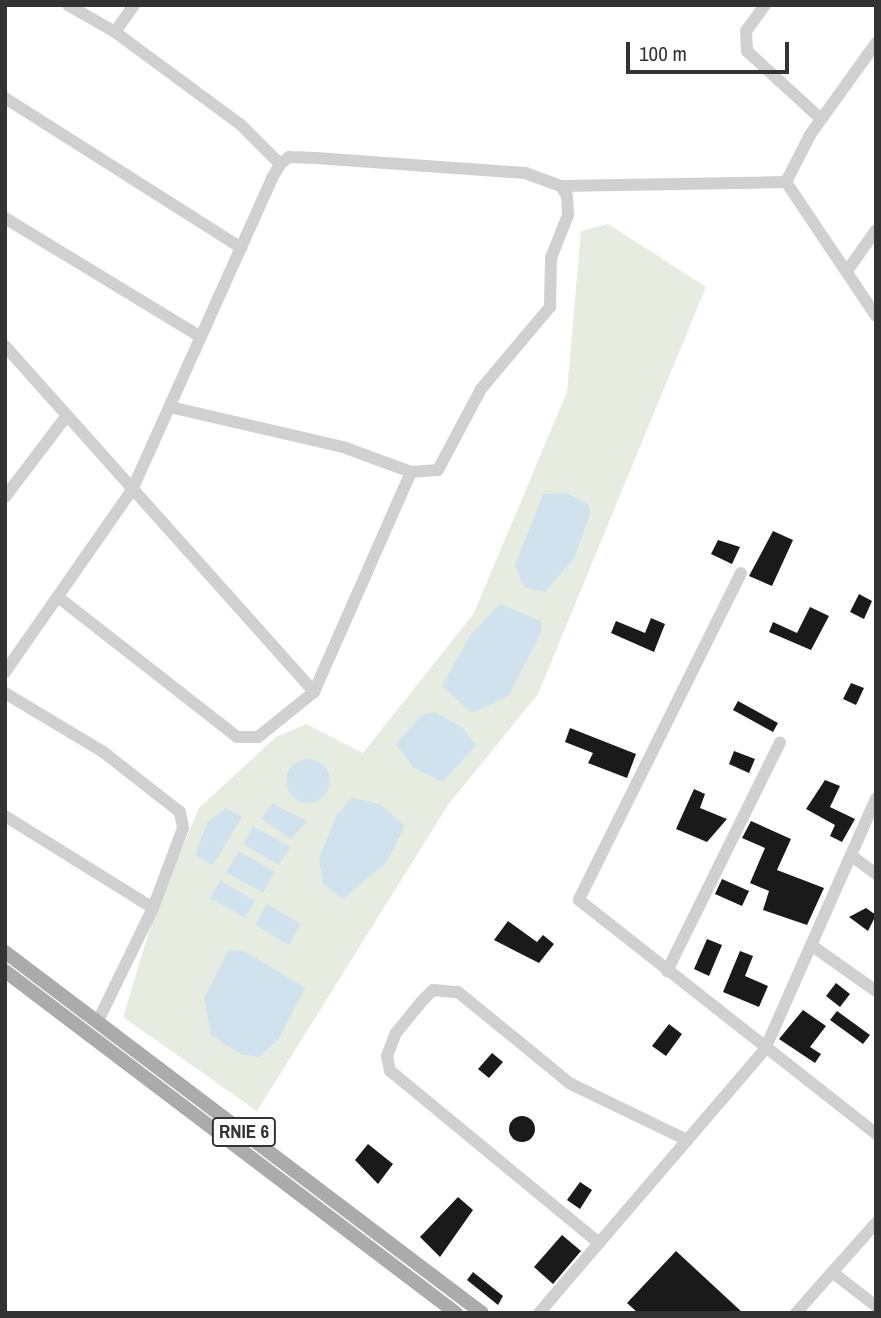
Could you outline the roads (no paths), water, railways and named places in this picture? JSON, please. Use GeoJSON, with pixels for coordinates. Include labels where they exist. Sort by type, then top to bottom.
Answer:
{"type":"FeatureCollection","features":[{"type":"Feature","properties":{"kind":"main road","name":"RNIE 6"},"geometry":{"type":"LineString","coordinates":[[5,952],[482,1313]]}},
{"type":"Feature","properties":{"kind":"main road","name":"RNIE 6"},"geometry":{"type":"LineString","coordinates":[[5,971],[456,1313]]}},
{"type":"Feature","properties":{"kind":"street"},"geometry":{"type":"LineString","coordinates":[[68,5],[115,32],[240,124],[280,164]]}},
{"type":"Feature","properties":{"kind":"street"},"geometry":{"type":"LineString","coordinates":[[115,32],[134,5]]}},
{"type":"Feature","properties":{"kind":"street"},"geometry":{"type":"LineString","coordinates":[[765,5],[746,31],[747,51],[821,119]]}},
{"type":"Feature","properties":{"kind":"street"},"geometry":{"type":"LineString","coordinates":[[786,182],[821,119],[876,43]]}},
{"type":"Feature","properties":{"kind":"street"},"geometry":{"type":"LineString","coordinates":[[5,98],[241,248]]}},
{"type":"Feature","properties":{"kind":"street"},"geometry":{"type":"LineString","coordinates":[[5,672],[132,490],[280,164],[289,158],[525,173],[561,186],[786,182]]}},
{"type":"Feature","properties":{"kind":"street"},"geometry":{"type":"LineString","coordinates":[[786,182],[876,316]]}},
{"type":"Feature","properties":{"kind":"street"},"geometry":{"type":"LineString","coordinates":[[170,407],[343,447],[411,472],[444,465],[481,389],[545,318],[551,258],[570,206],[561,186]]}},
{"type":"Feature","properties":{"kind":"street"},"geometry":{"type":"LineString","coordinates":[[5,218],[201,337]]}},
{"type":"Feature","properties":{"kind":"street"},"geometry":{"type":"LineString","coordinates":[[847,271],[876,230]]}},
{"type":"Feature","properties":{"kind":"street"},"geometry":{"type":"LineString","coordinates":[[5,346],[65,418],[314,692]]}},
{"type":"Feature","properties":{"kind":"street"},"geometry":{"type":"LineString","coordinates":[[5,497],[65,418]]}},
{"type":"Feature","properties":{"kind":"street"},"geometry":{"type":"LineString","coordinates":[[58,597],[237,737],[258,737],[314,692],[411,472]]}},
{"type":"Feature","properties":{"kind":"street"},"geometry":{"type":"LineString","coordinates":[[741,572],[579,900],[876,1134]]}},
{"type":"Feature","properties":{"kind":"street"},"geometry":{"type":"LineString","coordinates":[[5,693],[102,751],[180,812],[183,828],[153,908],[98,1021]]}},
{"type":"Feature","properties":{"kind":"street"},"geometry":{"type":"LineString","coordinates":[[667,971],[780,742]]}},
{"type":"Feature","properties":{"kind":"street"},"geometry":{"type":"LineString","coordinates":[[539,1313],[765,1049],[876,799]]}},
{"type":"Feature","properties":{"kind":"street"},"geometry":{"type":"LineString","coordinates":[[5,816],[153,908]]}},
{"type":"Feature","properties":{"kind":"street"},"geometry":{"type":"LineString","coordinates":[[852,856],[876,874]]}},
{"type":"Feature","properties":{"kind":"street"},"geometry":{"type":"LineString","coordinates":[[811,945],[876,991]]}},
{"type":"Feature","properties":{"kind":"street"},"geometry":{"type":"LineString","coordinates":[[599,1243],[390,1071],[387,1056],[396,1033],[422,1001],[433,990],[458,992],[571,1084],[687,1140]]}},
{"type":"Feature","properties":{"kind":"street"},"geometry":{"type":"LineString","coordinates":[[796,1313],[876,1223]]}},
{"type":"Feature","properties":{"kind":"street"},"geometry":{"type":"LineString","coordinates":[[832,1272],[876,1306]]}},
{"type":"Feature","properties":{"kind":"water"},"geometry":{"type":"Polygon","coordinates":[[[567,493],[589,505],[590,514],[574,558],[545,592],[524,587],[515,565],[543,494],[567,493]]]}},
{"type":"Feature","properties":{"kind":"water"},"geometry":{"type":"Polygon","coordinates":[[[500,604],[541,621],[541,633],[508,696],[472,713],[442,686],[471,634],[500,604]]]}},
{"type":"Feature","properties":{"kind":"water"},"geometry":{"type":"Polygon","coordinates":[[[435,712],[463,728],[476,746],[442,782],[414,768],[396,744],[422,715],[435,712]]]}},
{"type":"Feature","properties":{"kind":"water"},"geometry":{"type":"Polygon","coordinates":[[[308,759],[323,766],[330,781],[323,796],[308,803],[293,796],[286,781],[293,766],[308,759]]]}},
{"type":"Feature","properties":{"kind":"water"},"geometry":{"type":"Polygon","coordinates":[[[352,798],[380,804],[405,826],[386,863],[343,899],[323,884],[319,858],[336,816],[352,798]]]}},
{"type":"Feature","properties":{"kind":"water"},"geometry":{"type":"Polygon","coordinates":[[[272,803],[307,821],[291,839],[262,819],[272,803]]]}},
{"type":"Feature","properties":{"kind":"water"},"geometry":{"type":"Polygon","coordinates":[[[226,808],[242,817],[213,865],[195,855],[207,823],[226,808]]]}},
{"type":"Feature","properties":{"kind":"water"},"geometry":{"type":"Polygon","coordinates":[[[253,826],[290,847],[279,865],[243,844],[253,826]]]}},
{"type":"Feature","properties":{"kind":"water"},"geometry":{"type":"Polygon","coordinates":[[[239,851],[275,872],[263,893],[226,872],[239,851]]]}},
{"type":"Feature","properties":{"kind":"water"},"geometry":{"type":"Polygon","coordinates":[[[220,880],[255,901],[245,918],[210,898],[220,880]]]}},
{"type":"Feature","properties":{"kind":"water"},"geometry":{"type":"Polygon","coordinates":[[[267,904],[301,924],[289,945],[255,925],[267,904]]]}},
{"type":"Feature","properties":{"kind":"water"},"geometry":{"type":"Polygon","coordinates":[[[229,950],[244,951],[305,988],[278,1040],[259,1057],[240,1054],[211,1035],[204,998],[229,950]]]}}]}
